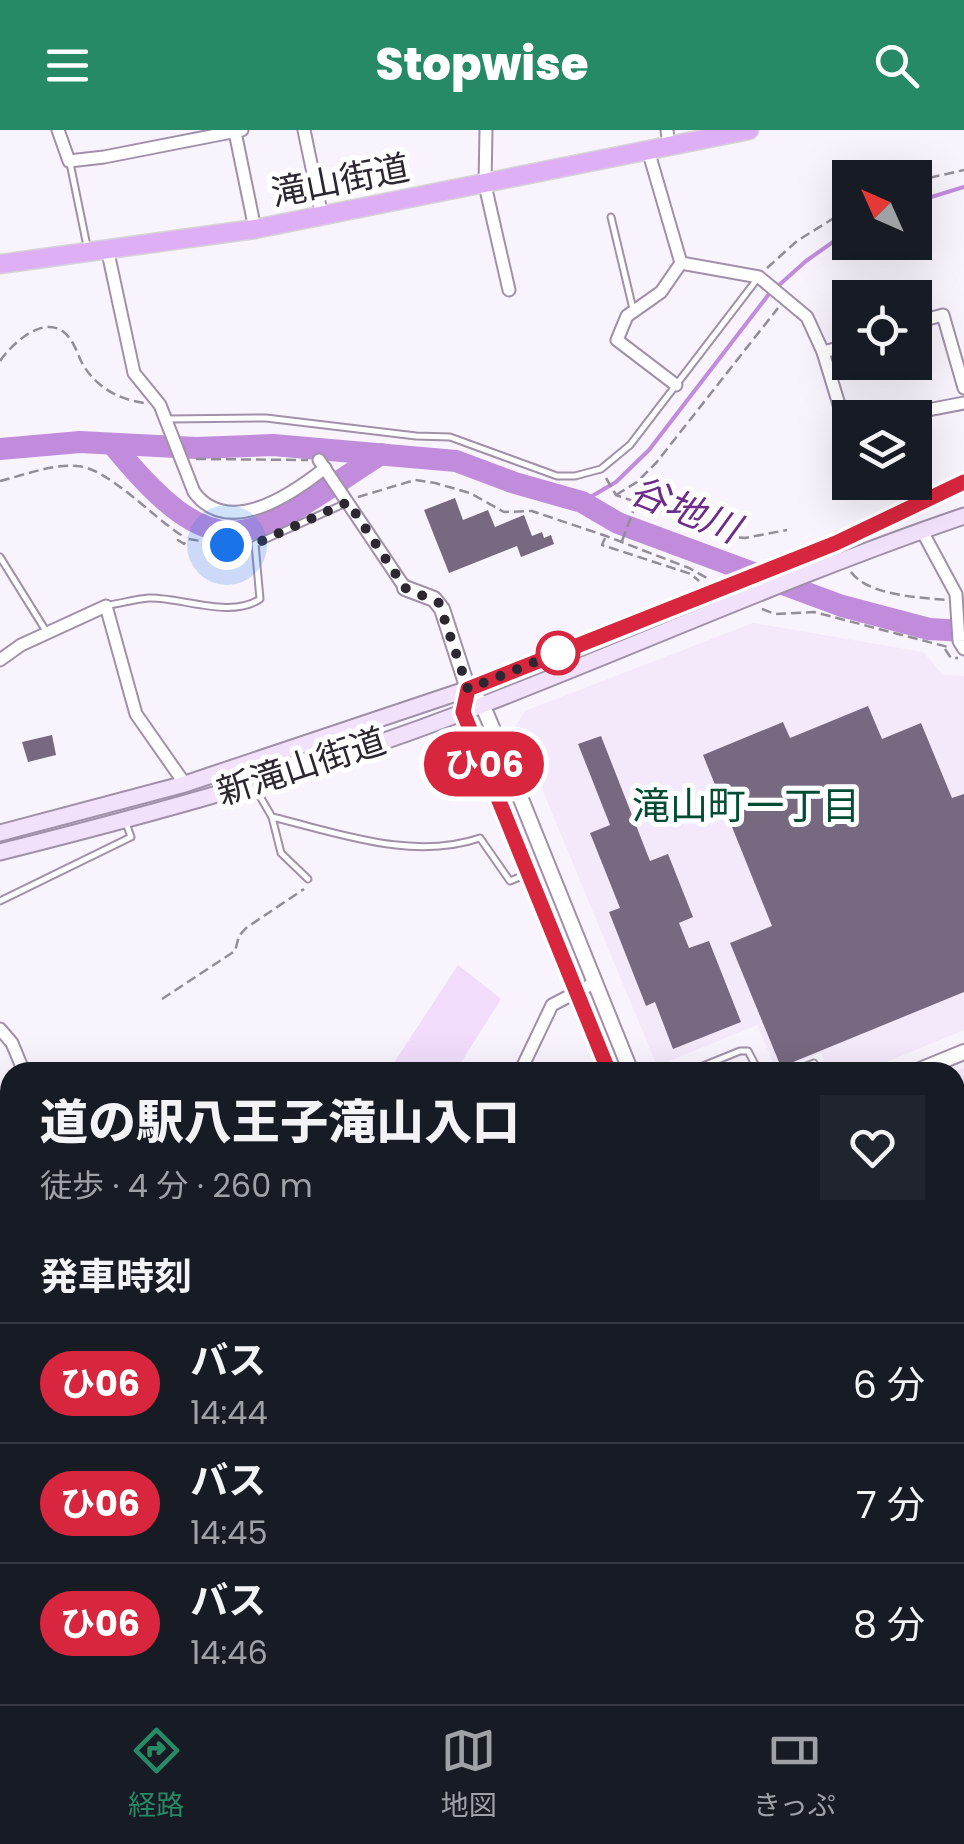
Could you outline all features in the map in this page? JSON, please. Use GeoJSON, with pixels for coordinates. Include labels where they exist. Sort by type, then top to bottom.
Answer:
{"type":"FeatureCollection","features":[{"type":"Feature","properties":{"kind":"highway","name":"滝山街道"},"geometry":{"type":"LineString","coordinates":[[0,264],[255,229],[648,150],[668,138],[748,130]]}},
{"type":"Feature","properties":{"kind":"main road"},"geometry":{"type":"LineString","coordinates":[[932,497],[964,482]]}},
{"type":"Feature","properties":{"kind":"main road"},"geometry":{"type":"LineString","coordinates":[[748,590],[793,560],[926,500]]}},
{"type":"Feature","properties":{"kind":"main road"},"geometry":{"type":"LineString","coordinates":[[748,590],[964,516]]}},
{"type":"Feature","properties":{"kind":"main road","name":"新滝山街道"},"geometry":{"type":"LineString","coordinates":[[0,833],[185,784],[468,689],[710,588],[748,590]]}},
{"type":"Feature","properties":{"kind":"main road","name":"新滝山街道"},"geometry":{"type":"LineString","coordinates":[[0,852],[252,783],[463,712],[748,590]]}},
{"type":"Feature","properties":{"kind":"street"},"geometry":{"type":"LineString","coordinates":[[58,130],[69,160],[237,131],[255,229]]}},
{"type":"Feature","properties":{"kind":"street"},"geometry":{"type":"LineString","coordinates":[[304,130],[322,216]]}},
{"type":"Feature","properties":{"kind":"street"},"geometry":{"type":"LineString","coordinates":[[486,130],[485,185],[509,290]]}},
{"type":"Feature","properties":{"kind":"street"},"geometry":{"type":"LineString","coordinates":[[648,150],[681,263]]}},
{"type":"Feature","properties":{"kind":"street"},"geometry":{"type":"LineString","coordinates":[[98,250],[134,374],[160,405],[194,492],[204,505],[218,512],[237,514],[290,492],[326,468],[405,588],[439,603],[468,689],[482,704],[627,1062]]}},
{"type":"Feature","properties":{"kind":"street"},"geometry":{"type":"LineString","coordinates":[[681,263],[762,278],[807,317],[838,400]]}},
{"type":"Feature","properties":{"kind":"street"},"geometry":{"type":"LineString","coordinates":[[676,386],[617,340],[627,316],[660,292],[681,263]]}},
{"type":"Feature","properties":{"kind":"street"},"geometry":{"type":"LineString","coordinates":[[932,318],[944,315],[964,388]]}},
{"type":"Feature","properties":{"kind":"street"},"geometry":{"type":"LineString","coordinates":[[822,352],[832,350]]}},
{"type":"Feature","properties":{"kind":"street"},"geometry":{"type":"LineString","coordinates":[[932,410],[964,403]]}},
{"type":"Feature","properties":{"kind":"street"},"geometry":{"type":"LineString","coordinates":[[922,531],[959,603],[959,646]]}},
{"type":"Feature","properties":{"kind":"street"},"geometry":{"type":"LineString","coordinates":[[0,660],[106,606],[136,714],[185,784]]}},
{"type":"Feature","properties":{"kind":"street"},"geometry":{"type":"LineString","coordinates":[[468,689],[463,712],[605,1062]]}},
{"type":"Feature","properties":{"kind":"street"},"geometry":{"type":"LineString","coordinates":[[525,1062],[552,1005],[596,982]]}},
{"type":"Feature","properties":{"kind":"street"},"geometry":{"type":"LineString","coordinates":[[0,1029],[12,1043],[20,1062]]}},
{"type":"Feature","properties":{"kind":"street"},"geometry":{"type":"LineString","coordinates":[[940,1062],[964,1052]]}},
{"type":"Feature","properties":{"kind":"lane"},"geometry":{"type":"LineString","coordinates":[[69,160],[98,250]]}},
{"type":"Feature","properties":{"kind":"lane"},"geometry":{"type":"LineString","coordinates":[[611,217],[634,312]]}},
{"type":"Feature","properties":{"kind":"lane"},"geometry":{"type":"LineString","coordinates":[[167,420],[266,418],[450,437],[557,476],[575,476],[600,469],[630,445],[762,278]]}},
{"type":"Feature","properties":{"kind":"lane"},"geometry":{"type":"LineString","coordinates":[[106,606],[149,598],[202,606],[251,604],[260,599],[255,544],[346,499]]}},
{"type":"Feature","properties":{"kind":"lane"},"geometry":{"type":"LineString","coordinates":[[0,557],[48,634]]}},
{"type":"Feature","properties":{"kind":"lane"},"geometry":{"type":"LineString","coordinates":[[252,783],[272,817],[281,853],[308,879]]}},
{"type":"Feature","properties":{"kind":"lane"},"geometry":{"type":"LineString","coordinates":[[272,817],[385,845],[456,846],[480,838],[510,881],[529,874]]}},
{"type":"Feature","properties":{"kind":"lane"},"geometry":{"type":"LineString","coordinates":[[0,901],[131,837],[126,820]]}},
{"type":"Feature","properties":{"kind":"lane"},"geometry":{"type":"LineString","coordinates":[[713,1062],[740,1051],[748,1051],[755,1062]]}},
{"type":"Feature","properties":{"kind":"path"},"geometry":{"type":"LineString","coordinates":[[932,178],[964,170]]}},
{"type":"Feature","properties":{"kind":"path"},"geometry":{"type":"LineString","coordinates":[[762,278],[797,241],[832,219]]}},
{"type":"Feature","properties":{"kind":"path"},"geometry":{"type":"LineString","coordinates":[[616,495],[656,463],[784,298]]}},
{"type":"Feature","properties":{"kind":"path"},"geometry":{"type":"LineString","coordinates":[[0,361],[20,338],[34,331],[56,329],[66,333],[84,368],[100,385],[131,401],[160,405]]}},
{"type":"Feature","properties":{"kind":"path"},"geometry":{"type":"LineString","coordinates":[[183,458],[326,468]]}},
{"type":"Feature","properties":{"kind":"path"},"geometry":{"type":"LineString","coordinates":[[0,481],[75,465],[94,468],[181,535],[178,540],[184,544],[188,539],[227,545],[255,544]]}},
{"type":"Feature","properties":{"kind":"path"},"geometry":{"type":"LineString","coordinates":[[600,469],[616,495],[739,538],[787,530]]}},
{"type":"Feature","properties":{"kind":"path"},"geometry":{"type":"LineString","coordinates":[[346,499],[422,481],[470,493],[504,512],[532,511],[606,536],[702,574],[710,588]]}},
{"type":"Feature","properties":{"kind":"path"},"geometry":{"type":"LineString","coordinates":[[621,542],[636,503]]}},
{"type":"Feature","properties":{"kind":"path"},"geometry":{"type":"LineString","coordinates":[[668,514],[678,509]]}},
{"type":"Feature","properties":{"kind":"path"},"geometry":{"type":"LineString","coordinates":[[606,536],[602,545],[691,574],[710,588]]}},
{"type":"Feature","properties":{"kind":"path"},"geometry":{"type":"LineString","coordinates":[[846,557],[859,582],[896,593],[959,603]]}},
{"type":"Feature","properties":{"kind":"path"},"geometry":{"type":"LineString","coordinates":[[748,590],[768,612],[814,612],[943,646],[959,646]]}},
{"type":"Feature","properties":{"kind":"path"},"geometry":{"type":"LineString","coordinates":[[943,646],[951,658],[964,659]]}},
{"type":"Feature","properties":{"kind":"path"},"geometry":{"type":"LineString","coordinates":[[162,999],[235,952],[239,936],[246,928],[308,886],[308,879]]}},
{"type":"Feature","properties":{"kind":"shaded area"},"geometry":{"type":"Polygon","coordinates":[[[753,623],[923,652],[943,675],[964,676],[964,1030],[886,1062],[825,1062],[821,1053],[799,1062],[773,1062],[757,1025],[667,1062],[655,1062],[516,726],[525,711],[753,623]]]}},
{"type":"Feature","properties":{"kind":"shaded area"},"geometry":{"type":"Polygon","coordinates":[[[458,965],[501,999],[461,1062],[395,1062],[458,965]]]}},
{"type":"Feature","properties":{"kind":"building"},"geometry":{"type":"Polygon","coordinates":[[[455,498],[463,520],[488,510],[495,527],[524,515],[532,536],[542,532],[544,538],[551,535],[554,544],[521,557],[517,546],[449,573],[424,510],[455,498]]]}},
{"type":"Feature","properties":{"kind":"building"},"geometry":{"type":"Polygon","coordinates":[[[868,706],[882,739],[921,723],[952,798],[964,794],[964,992],[793,1062],[779,1062],[730,943],[772,926],[703,755],[783,722],[790,738],[868,706]]]}},
{"type":"Feature","properties":{"kind":"building"},"geometry":{"type":"Polygon","coordinates":[[[52,735],[56,755],[28,762],[22,742],[52,735]]]}},
{"type":"Feature","properties":{"kind":"building"},"geometry":{"type":"Polygon","coordinates":[[[601,736],[650,861],[668,854],[693,917],[679,923],[689,948],[709,941],[741,1022],[673,1049],[655,1002],[646,1006],[609,912],[620,908],[590,833],[610,825],[578,744],[601,736]]]}},
{"type":"Feature","properties":{"kind":"waterway"},"geometry":{"type":"LineString","coordinates":[[932,197],[964,187]]}},
{"type":"Feature","properties":{"kind":"waterway"},"geometry":{"type":"LineString","coordinates":[[582,502],[616,482],[649,450],[769,294],[832,243]]}},
{"type":"Feature","properties":{"kind":"waterway","name":"谷地川"},"geometry":{"type":"LineString","coordinates":[[0,449],[80,442],[196,448],[273,445],[456,461],[582,502],[618,523],[842,606],[929,629],[964,631]]}},
{"type":"Feature","properties":{"kind":"waterway","name":"谷地川"},"geometry":{"type":"LineString","coordinates":[[114,446],[152,489],[185,516],[214,529],[242,531],[302,506],[381,454]]}},
{"type":"Feature","properties":{"kind":"bus line","name":"ひ06"},"geometry":{"type":"LineString","coordinates":[[605,1062],[463,712],[468,689],[836,543],[964,482]]}},
{"type":"Feature","properties":{"kind":"district","name":"滝山町一丁目"},"geometry":{"type":"Point","coordinates":[746,805]}},
{"type":"Feature","properties":{"kind":"route"},"geometry":{"type":"LineString","coordinates":[[227,545],[255,544],[348,502],[405,588],[439,603],[468,689],[570,648],[558,653]]}}]}
